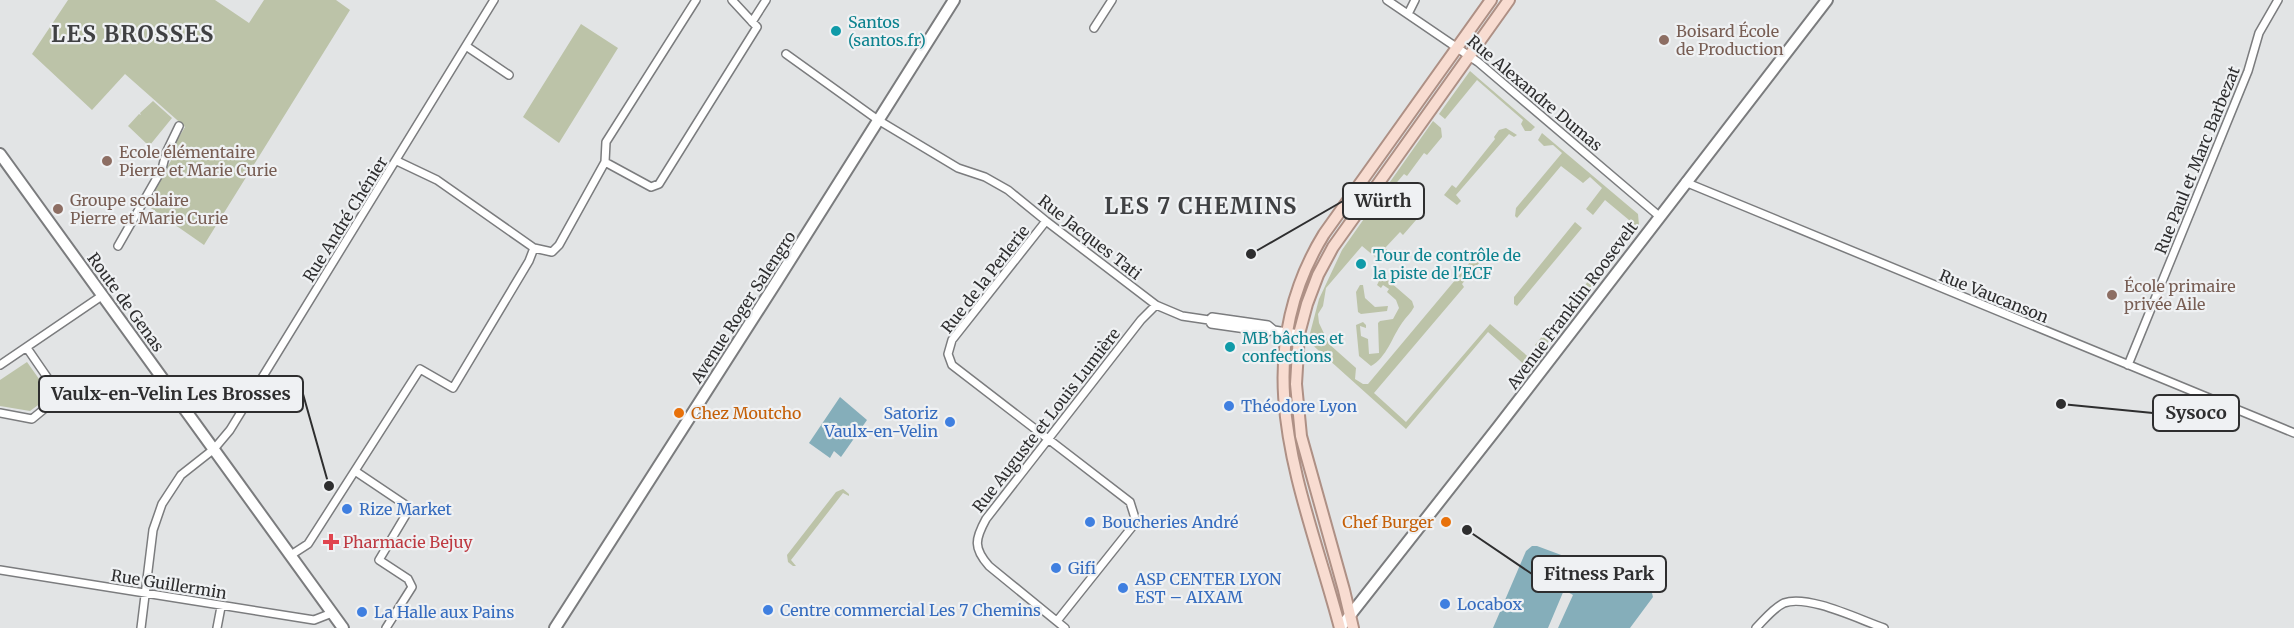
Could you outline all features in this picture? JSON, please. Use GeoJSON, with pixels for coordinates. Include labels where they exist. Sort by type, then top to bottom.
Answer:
{"type":"FeatureCollection","features":[{"type":"Feature","properties":{"kind":"main road"},"geometry":{"type":"LineString","coordinates":[[1340,628],[1286,430],[1284,379],[1286,332],[1298,286],[1315,248],[1491,0]]}},
{"type":"Feature","properties":{"kind":"main road"},"geometry":{"type":"LineString","coordinates":[[1353,628],[1301,436],[1296,384],[1299,334],[1307,304],[1333,247],[1509,0]]}},
{"type":"Feature","properties":{"kind":"street","name":"Rue André Chénier"},"geometry":{"type":"LineString","coordinates":[[141,628],[153,530],[162,504],[181,475],[214,449],[230,430],[495,0]]}},
{"type":"Feature","properties":{"kind":"street"},"geometry":{"type":"LineString","coordinates":[[396,161],[437,180],[534,248],[552,252],[560,245],[605,162],[606,142],[696,0]]}},
{"type":"Feature","properties":{"kind":"street"},"geometry":{"type":"LineString","coordinates":[[732,0],[755,24]]}},
{"type":"Feature","properties":{"kind":"street"},"geometry":{"type":"LineString","coordinates":[[605,162],[651,187],[659,184],[755,24],[766,0]]}},
{"type":"Feature","properties":{"kind":"street","name":"Avenue Roger Salengro"},"geometry":{"type":"LineString","coordinates":[[555,628],[954,0]]}},
{"type":"Feature","properties":{"kind":"street"},"geometry":{"type":"LineString","coordinates":[[1094,28],[1112,0]]}},
{"type":"Feature","properties":{"kind":"street","name":"Rue Alexandre Dumas"},"geometry":{"type":"LineString","coordinates":[[1387,0],[1469,55],[1659,216]]}},
{"type":"Feature","properties":{"kind":"street"},"geometry":{"type":"LineString","coordinates":[[1408,14],[1415,0]]}},
{"type":"Feature","properties":{"kind":"street","name":"Avenue Franklin Roosevelt"},"geometry":{"type":"LineString","coordinates":[[1340,628],[1827,0]]}},
{"type":"Feature","properties":{"kind":"street","name":"Rue Paul et Marc Barbezat"},"geometry":{"type":"LineString","coordinates":[[2128,365],[2247,74],[2259,33],[2278,0]]}},
{"type":"Feature","properties":{"kind":"street"},"geometry":{"type":"LineString","coordinates":[[466,46],[509,75]]}},
{"type":"Feature","properties":{"kind":"street","name":"Rue Jacques Tati"},"geometry":{"type":"LineString","coordinates":[[786,54],[878,120],[958,168],[984,177],[1008,190],[1156,305],[1182,316],[1209,320],[1211,324],[1299,334]]}},
{"type":"Feature","properties":{"kind":"street"},"geometry":{"type":"LineString","coordinates":[[118,246],[162,169],[166,153],[179,126]]}},
{"type":"Feature","properties":{"kind":"street","name":"Route de Genas"},"geometry":{"type":"LineString","coordinates":[[0,154],[343,628]]}},
{"type":"Feature","properties":{"kind":"street","name":"Rue Vaucanson"},"geometry":{"type":"LineString","coordinates":[[1685,182],[2294,433]]}},
{"type":"Feature","properties":{"kind":"street","name":"Rue de la Perlerie"},"geometry":{"type":"LineString","coordinates":[[1046,221],[952,340],[948,354],[952,365],[1050,439]]}},
{"type":"Feature","properties":{"kind":"street"},"geometry":{"type":"LineString","coordinates":[[291,555],[308,544],[420,369],[453,388],[525,269],[534,248]]}},
{"type":"Feature","properties":{"kind":"street"},"geometry":{"type":"LineString","coordinates":[[0,365],[103,295]]}},
{"type":"Feature","properties":{"kind":"street","name":"Rue Auguste et Louis Lumière"},"geometry":{"type":"LineString","coordinates":[[1065,628],[989,566],[979,554],[977,535],[986,519],[1141,320],[1156,305]]}},
{"type":"Feature","properties":{"kind":"street"},"geometry":{"type":"LineString","coordinates":[[0,413],[32,419],[60,396],[27,348]]}},
{"type":"Feature","properties":{"kind":"street"},"geometry":{"type":"LineString","coordinates":[[1050,439],[1130,502],[1135,518],[1132,527],[1057,621]]}},
{"type":"Feature","properties":{"kind":"street"},"geometry":{"type":"LineString","coordinates":[[355,471],[410,508],[379,560],[408,579],[412,588],[386,628]]}},
{"type":"Feature","properties":{"kind":"street","name":"Rue Guillermin"},"geometry":{"type":"LineString","coordinates":[[0,570],[314,620],[332,613]]}},
{"type":"Feature","properties":{"kind":"street"},"geometry":{"type":"LineString","coordinates":[[1756,628],[1784,603],[1803,601],[1884,628]]}},
{"type":"Feature","properties":{"kind":"street"},"geometry":{"type":"LineString","coordinates":[[218,628],[221,607]]}},
{"type":"Feature","properties":{"kind":"green space"},"geometry":{"type":"Polygon","coordinates":[[[68,0],[215,0],[249,23],[264,0],[336,0],[350,10],[204,245],[145,204],[172,159],[168,155],[185,127],[125,74],[92,110],[32,54],[68,0]]]}},
{"type":"Feature","properties":{"kind":"green space"},"geometry":{"type":"Polygon","coordinates":[[[581,24],[618,48],[559,143],[523,117],[581,24]]]}},
{"type":"Feature","properties":{"kind":"green space"},"geometry":{"type":"Polygon","coordinates":[[[1470,71],[1535,127],[1531,131],[1525,131],[1521,124],[1523,120],[1477,80],[1445,119],[1439,114],[1470,71]]]}},
{"type":"Feature","properties":{"kind":"green space"},"geometry":{"type":"Polygon","coordinates":[[[153,101],[172,118],[148,145],[128,126],[153,101]]]}},
{"type":"Feature","properties":{"kind":"green space"},"geometry":{"type":"Polygon","coordinates":[[[1433,121],[1441,128],[1442,137],[1427,155],[1424,153],[1407,176],[1404,174],[1392,188],[1400,194],[1393,203],[1411,218],[1419,210],[1423,212],[1403,235],[1400,232],[1385,248],[1389,252],[1380,261],[1362,246],[1326,288],[1323,306],[1318,314],[1319,323],[1329,344],[1356,368],[1355,379],[1368,384],[1482,248],[1488,252],[1462,284],[1464,287],[1374,393],[1406,422],[1490,324],[1532,360],[1528,368],[1488,332],[1406,429],[1308,341],[1319,299],[1342,250],[1433,121]]]}},
{"type":"Feature","properties":{"kind":"green space"},"geometry":{"type":"Polygon","coordinates":[[[1506,128],[1517,135],[1514,137],[1509,134],[1456,195],[1461,201],[1457,205],[1444,195],[1452,185],[1456,188],[1495,139],[1499,130],[1506,128]]]}},
{"type":"Feature","properties":{"kind":"green space"},"geometry":{"type":"Polygon","coordinates":[[[1542,133],[1638,214],[1639,225],[1556,332],[1550,328],[1548,330],[1553,335],[1543,349],[1535,345],[1635,225],[1605,200],[1593,215],[1586,209],[1602,188],[1590,177],[1583,183],[1561,166],[1517,218],[1516,208],[1562,153],[1553,145],[1544,146],[1538,140],[1542,133]]]}},
{"type":"Feature","properties":{"kind":"green space"},"geometry":{"type":"Polygon","coordinates":[[[1575,222],[1582,228],[1517,306],[1514,304],[1514,297],[1575,222]]]}},
{"type":"Feature","properties":{"kind":"green space"},"geometry":{"type":"Polygon","coordinates":[[[1382,275],[1412,301],[1414,307],[1398,328],[1385,352],[1371,366],[1359,356],[1356,325],[1363,322],[1366,325],[1366,328],[1360,326],[1361,336],[1368,339],[1369,354],[1379,353],[1378,323],[1393,319],[1399,308],[1396,300],[1387,292],[1389,289],[1383,285],[1381,288],[1377,285],[1382,275]]]}},
{"type":"Feature","properties":{"kind":"green space"},"geometry":{"type":"Polygon","coordinates":[[[1360,285],[1363,285],[1365,298],[1375,307],[1388,306],[1387,311],[1361,314],[1358,312],[1356,292],[1360,285]]]}},
{"type":"Feature","properties":{"kind":"green space"},"geometry":{"type":"Polygon","coordinates":[[[27,362],[49,393],[49,397],[30,411],[0,406],[0,380],[27,362]]]}},
{"type":"Feature","properties":{"kind":"green space"},"geometry":{"type":"Polygon","coordinates":[[[843,489],[849,496],[843,493],[791,560],[796,566],[793,566],[788,562],[787,555],[836,492],[843,489]]]}},
{"type":"Feature","properties":{"kind":"water"},"geometry":{"type":"Polygon","coordinates":[[[840,397],[867,420],[841,457],[834,451],[830,458],[809,443],[840,397]]]}},
{"type":"Feature","properties":{"kind":"water"},"geometry":{"type":"Polygon","coordinates":[[[1532,546],[1572,559],[1574,565],[1566,584],[1576,587],[1584,568],[1592,564],[1650,585],[1653,597],[1630,628],[1558,628],[1573,595],[1564,590],[1548,628],[1493,628],[1526,551],[1532,546]]]}},
{"type":"Feature","properties":{"kind":"place","name":"Santos (santos.fr)"},"geometry":{"type":"Point","coordinates":[836,31]}},
{"type":"Feature","properties":{"kind":"place","name":"Boisard École de Production"},"geometry":{"type":"Point","coordinates":[1664,40]}},
{"type":"Feature","properties":{"kind":"place","name":"Ecole élémentaire Pierre et Marie Curie"},"geometry":{"type":"Point","coordinates":[107,161]}},
{"type":"Feature","properties":{"kind":"place","name":"Groupe scolaire Pierre et Marie Curie"},"geometry":{"type":"Point","coordinates":[58,209]}},
{"type":"Feature","properties":{"kind":"place","name":"Würth"},"geometry":{"type":"Point","coordinates":[1251,254]}},
{"type":"Feature","properties":{"kind":"place","name":"Tour de contrôle de la piste de l'ECF"},"geometry":{"type":"Point","coordinates":[1361,264]}},
{"type":"Feature","properties":{"kind":"place","name":"École primaire privée Aile"},"geometry":{"type":"Point","coordinates":[2112,295]}},
{"type":"Feature","properties":{"kind":"place","name":"MB bâches et confections"},"geometry":{"type":"Point","coordinates":[1230,347]}},
{"type":"Feature","properties":{"kind":"place","name":"Sysoco"},"geometry":{"type":"Point","coordinates":[2061,404]}},
{"type":"Feature","properties":{"kind":"place","name":"Théodore Lyon"},"geometry":{"type":"Point","coordinates":[1229,406]}},
{"type":"Feature","properties":{"kind":"place","name":"Chez Moutcho"},"geometry":{"type":"Point","coordinates":[679,413]}},
{"type":"Feature","properties":{"kind":"place","name":"Satoriz Vaulx-en-Velin"},"geometry":{"type":"Point","coordinates":[950,422]}},
{"type":"Feature","properties":{"kind":"place","name":"Vaulx-en-Velin Les Brosses"},"geometry":{"type":"Point","coordinates":[329,486]}},
{"type":"Feature","properties":{"kind":"place","name":"Rize Market"},"geometry":{"type":"Point","coordinates":[347,509]}},
{"type":"Feature","properties":{"kind":"place","name":"Boucheries André"},"geometry":{"type":"Point","coordinates":[1090,522]}},
{"type":"Feature","properties":{"kind":"place","name":"Chef Burger"},"geometry":{"type":"Point","coordinates":[1446,522]}},
{"type":"Feature","properties":{"kind":"place","name":"Fitness Park"},"geometry":{"type":"Point","coordinates":[1467,530]}},
{"type":"Feature","properties":{"kind":"place","name":"Pharmacie Bejuy"},"geometry":{"type":"Point","coordinates":[331,542]}},
{"type":"Feature","properties":{"kind":"place","name":"Gifi"},"geometry":{"type":"Point","coordinates":[1056,568]}},
{"type":"Feature","properties":{"kind":"place","name":"ASP CENTER LYON EST – AIXAM"},"geometry":{"type":"Point","coordinates":[1123,588]}},
{"type":"Feature","properties":{"kind":"place","name":"Locabox"},"geometry":{"type":"Point","coordinates":[1445,604]}},
{"type":"Feature","properties":{"kind":"place","name":"Centre commercial Les 7 Chemins"},"geometry":{"type":"Point","coordinates":[768,610]}},
{"type":"Feature","properties":{"kind":"place","name":"La Halle aux Pains"},"geometry":{"type":"Point","coordinates":[362,612]}},
{"type":"Feature","properties":{"kind":"district","name":"LES BROSSES"},"geometry":{"type":"Point","coordinates":[133,34]}},
{"type":"Feature","properties":{"kind":"district","name":"LES 7 CHEMINS"},"geometry":{"type":"Point","coordinates":[1201,206]}}]}
